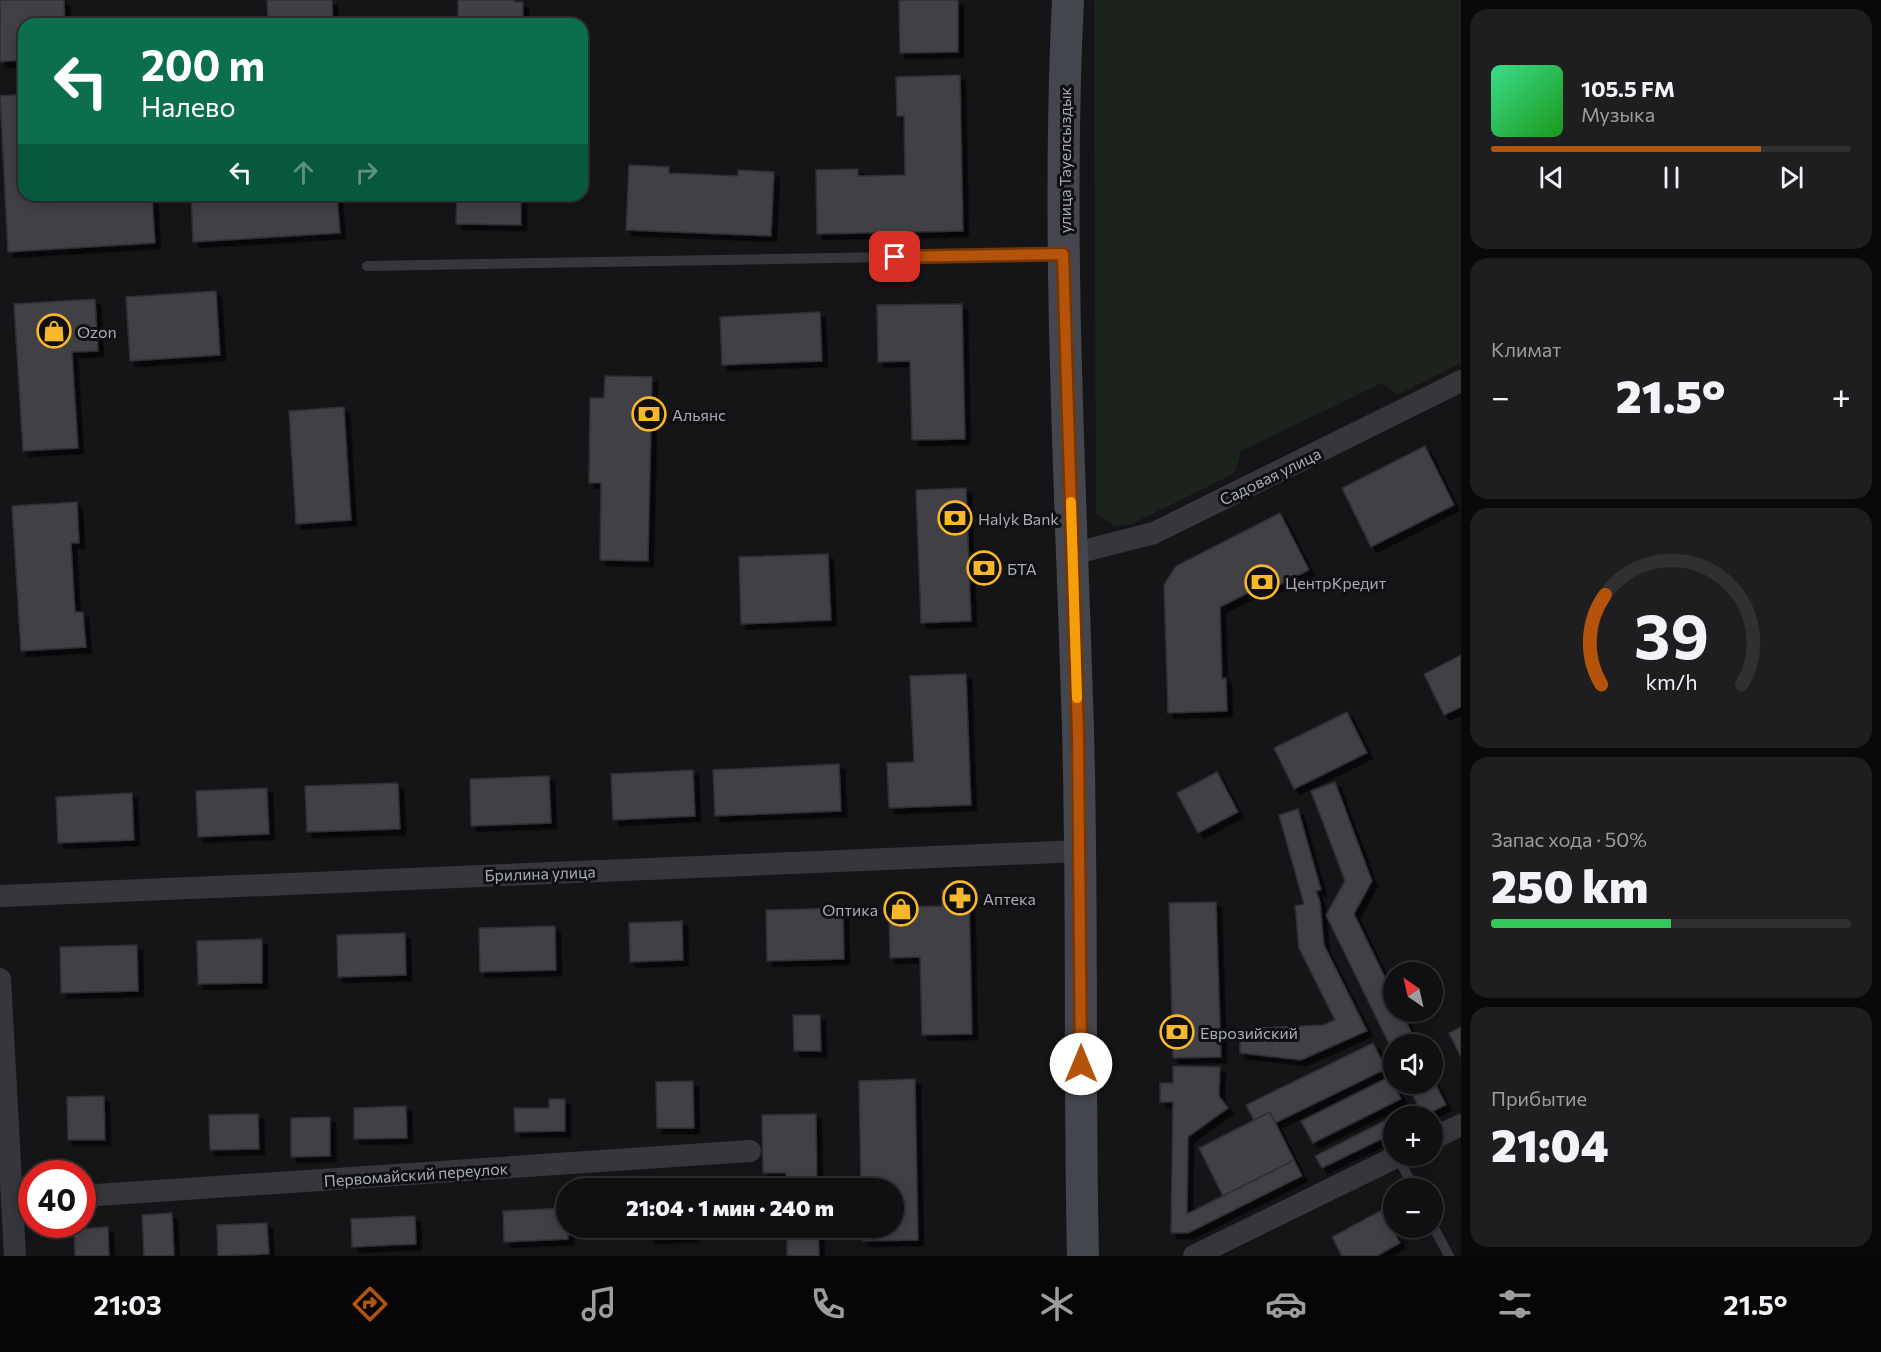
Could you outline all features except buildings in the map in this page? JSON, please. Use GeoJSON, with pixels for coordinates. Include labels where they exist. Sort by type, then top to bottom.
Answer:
{"type":"FeatureCollection","features":[{"type":"Feature","properties":{"kind":"street","name":"улица Тауелсыздык"},"geometry":{"type":"LineString","coordinates":[[1068,0],[1063,254],[1080,851],[1083,1256]]}},
{"type":"Feature","properties":{"kind":"street","name":"Садовая улица"},"geometry":{"type":"LineString","coordinates":[[1072,554],[1154,533],[1461,381]]}},
{"type":"Feature","properties":{"kind":"street","name":"Брилина улица"},"geometry":{"type":"LineString","coordinates":[[0,896],[1080,851]]}},
{"type":"Feature","properties":{"kind":"street"},"geometry":{"type":"LineString","coordinates":[[0,979],[18,1161]]}},
{"type":"Feature","properties":{"kind":"street"},"geometry":{"type":"LineString","coordinates":[[1443,1134],[1461,1125]]}},
{"type":"Feature","properties":{"kind":"street","name":"Первомайский переулок"},"geometry":{"type":"LineString","coordinates":[[96,1195],[750,1151]]}},
{"type":"Feature","properties":{"kind":"street"},"geometry":{"type":"LineString","coordinates":[[1194,1256],[1383,1164]]}},
{"type":"Feature","properties":{"kind":"street"},"geometry":{"type":"LineString","coordinates":[[15,1256],[18,1232]]}},
{"type":"Feature","properties":{"kind":"lane"},"geometry":{"type":"LineString","coordinates":[[367,266],[1063,254]]}},
{"type":"Feature","properties":{"kind":"lane"},"geometry":{"type":"LineString","coordinates":[[1439,1238],[1449,1256]]}},
{"type":"Feature","properties":{"kind":"shaded area"},"geometry":{"type":"Polygon","coordinates":[[[1094,0],[1461,0],[1461,363],[1398,395],[1382,383],[1241,451],[1235,473],[1132,524],[1115,526],[1096,514],[1094,0]]]}},
{"type":"Feature","properties":{"kind":"slow traffic"},"geometry":{"type":"LineString","coordinates":[[1071,502],[1077,698]]}},
{"type":"Feature","properties":{"kind":"place","name":"Ozon"},"geometry":{"type":"Point","coordinates":[54,331]}},
{"type":"Feature","properties":{"kind":"place","name":"Альянс"},"geometry":{"type":"Point","coordinates":[649,414]}},
{"type":"Feature","properties":{"kind":"place","name":"Halyk Bank"},"geometry":{"type":"Point","coordinates":[955,518]}},
{"type":"Feature","properties":{"kind":"place","name":"БТА"},"geometry":{"type":"Point","coordinates":[984,568]}},
{"type":"Feature","properties":{"kind":"place","name":"ЦентрКредит"},"geometry":{"type":"Point","coordinates":[1262,582]}},
{"type":"Feature","properties":{"kind":"place","name":"Аптека"},"geometry":{"type":"Point","coordinates":[960,898]}},
{"type":"Feature","properties":{"kind":"place","name":"Оптика"},"geometry":{"type":"Point","coordinates":[901,909]}},
{"type":"Feature","properties":{"kind":"place","name":"Еврозийский"},"geometry":{"type":"Point","coordinates":[1177,1032]}},
{"type":"Feature","properties":{"kind":"route"},"geometry":{"type":"LineString","coordinates":[[895,257],[1063,254],[1078,735],[1081,1064]]}}]}
